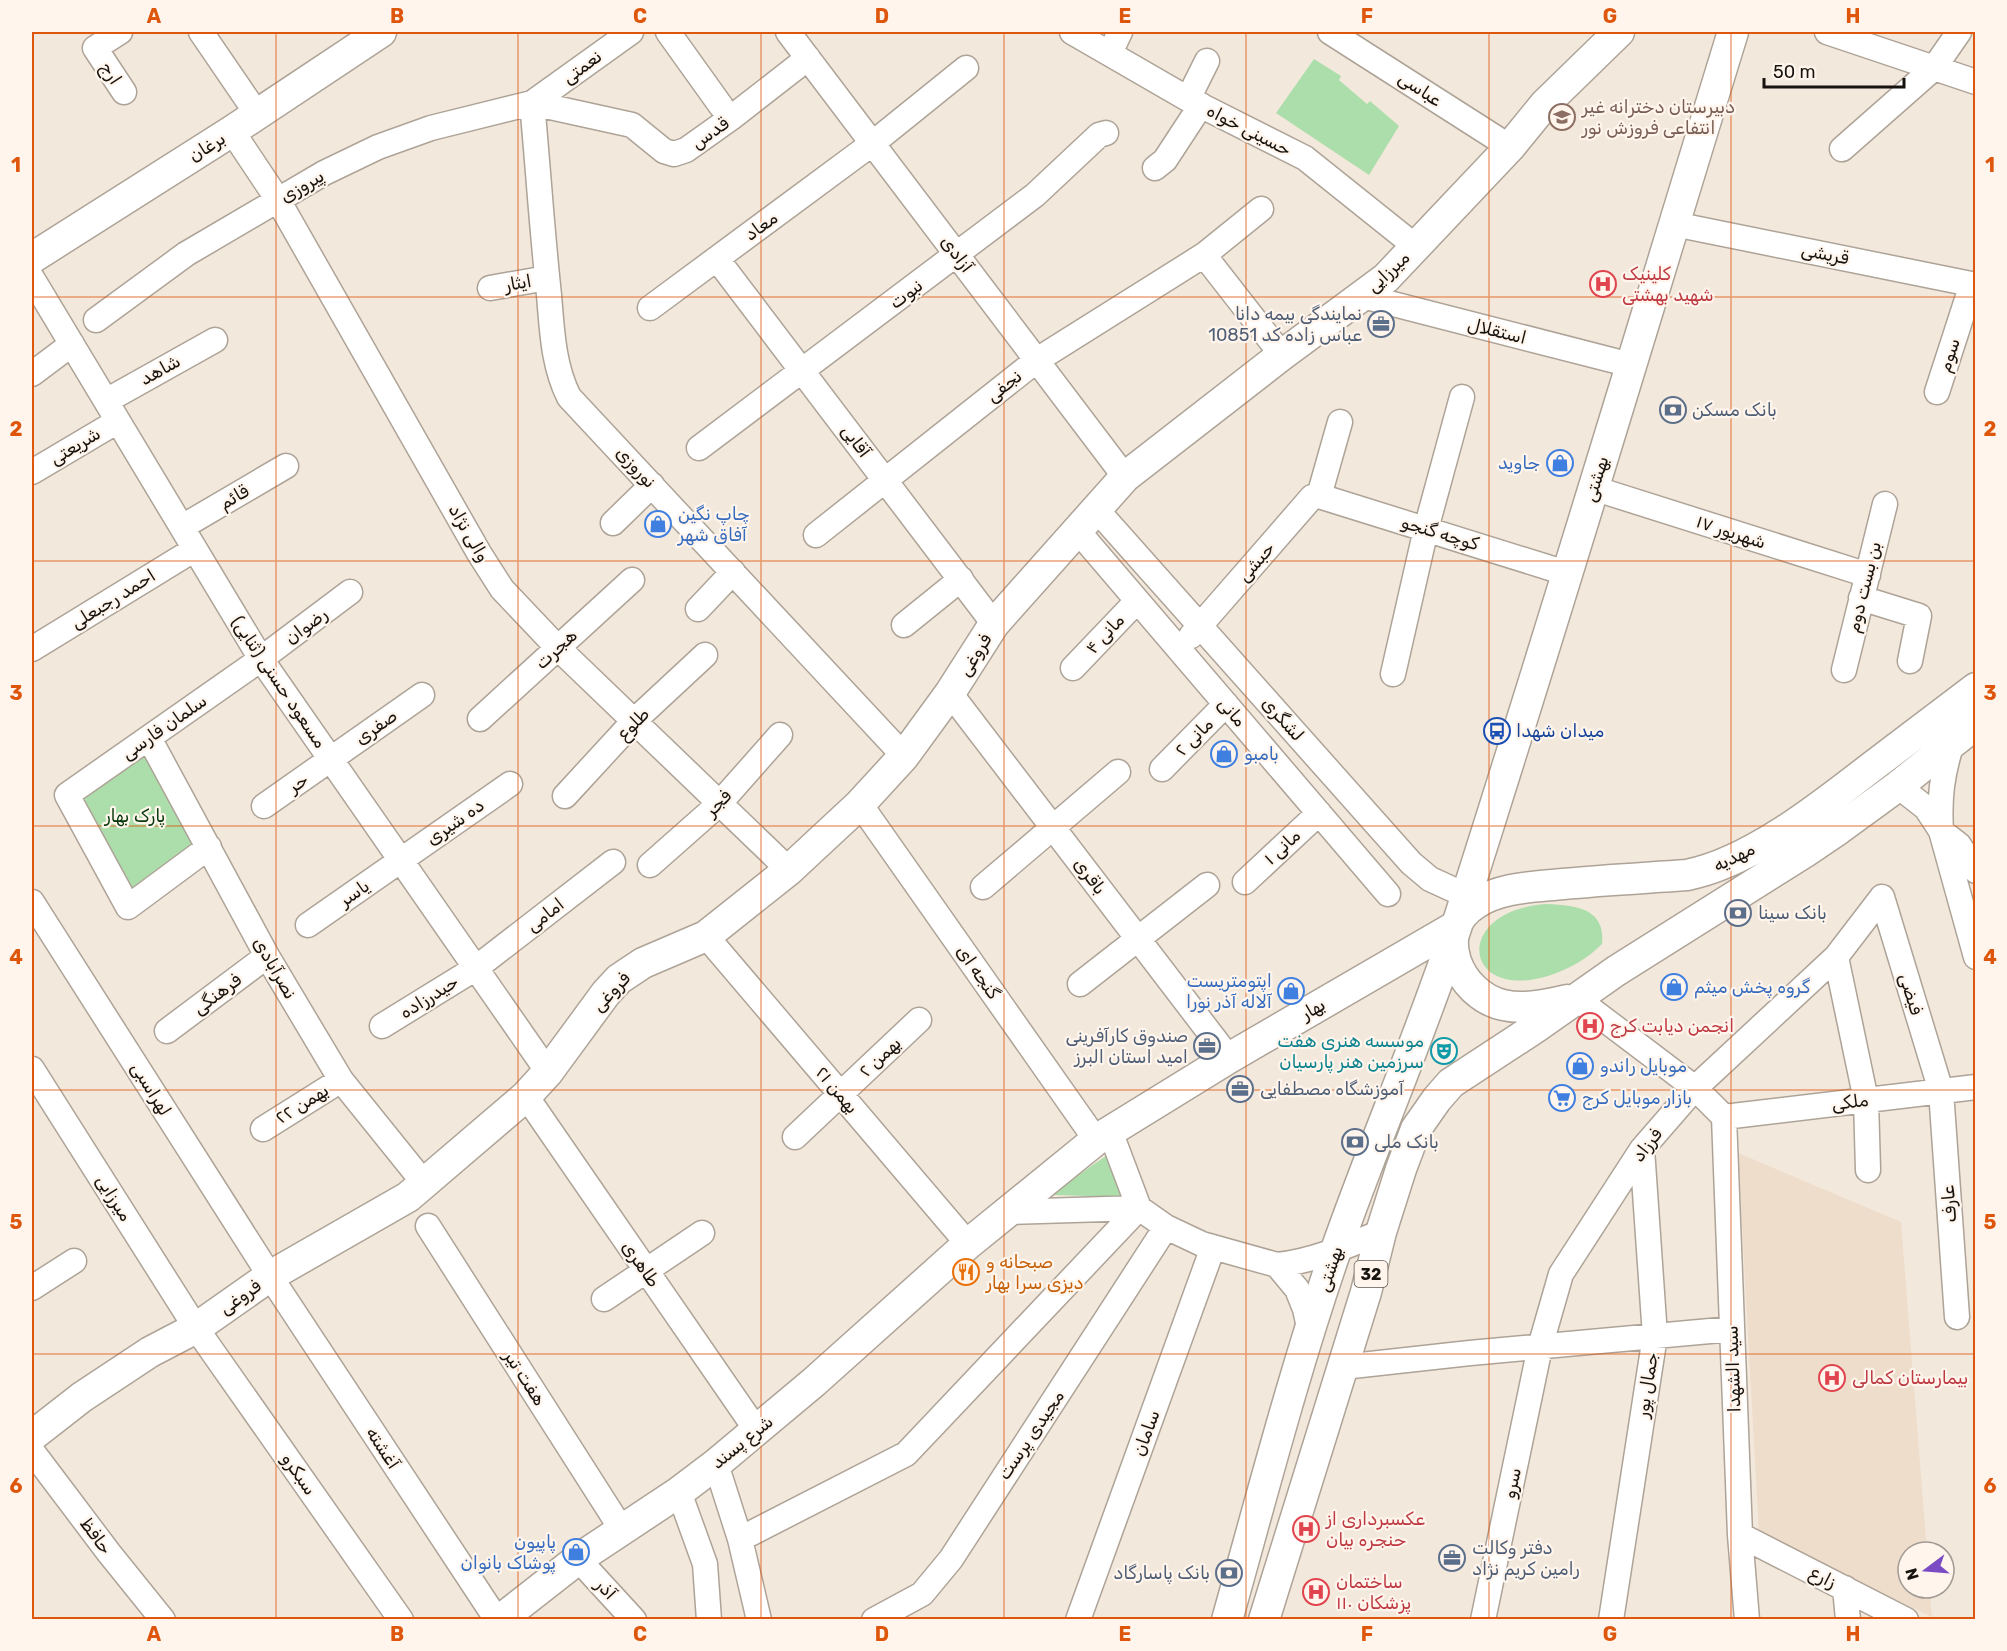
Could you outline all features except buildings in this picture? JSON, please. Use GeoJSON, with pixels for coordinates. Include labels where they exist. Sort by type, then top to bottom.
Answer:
{"type":"FeatureCollection","features":[{"type":"Feature","properties":{"kind":"main road","name":"برغان"},"geometry":{"type":"LineString","coordinates":[[32,258],[232,131],[381,32]]}},
{"type":"Feature","properties":{"kind":"main road","name":"میرزایی"},"geometry":{"type":"LineString","coordinates":[[1125,477],[1282,355],[1386,278],[1510,147],[1545,104],[1619,32]]}},
{"type":"Feature","properties":{"kind":"main road","name":"بهشتی"},"geometry":{"type":"LineString","coordinates":[[1478,895],[1566,573],[1733,32]]}},
{"type":"Feature","properties":{"kind":"main road","name":"فروغی"},"geometry":{"type":"LineString","coordinates":[[32,1436],[82,1397],[150,1352],[196,1328],[270,1276],[408,1197],[526,1096],[549,1072],[606,993],[619,979],[643,963],[706,936],[789,870],[860,804],[904,756],[950,693],[994,624],[1125,477]]}},
{"type":"Feature","properties":{"kind":"main road","name":"مهدیه"},"geometry":{"type":"LineString","coordinates":[[1456,926],[1478,895],[1523,888],[1686,874],[1706,870],[1720,864],[1746,852],[1809,815],[1976,688]]}},
{"type":"Feature","properties":{"kind":"main road","name":"مهدیه"},"geometry":{"type":"LineString","coordinates":[[1576,998],[1805,852],[1898,786],[1976,724]]}},
{"type":"Feature","properties":{"kind":"main road"},"geometry":{"type":"LineString","coordinates":[[1456,926],[1453,946],[1457,967],[1468,984],[1484,997],[1503,1005],[1527,1008],[1576,998]]}},
{"type":"Feature","properties":{"kind":"main road","name":"بهار"},"geometry":{"type":"LineString","coordinates":[[968,1244],[1103,1135],[1229,1058],[1456,926]]}},
{"type":"Feature","properties":{"kind":"main road","name":"بهشتى"},"geometry":{"type":"LineString","coordinates":[[1227,1620],[1336,1250],[1421,1026],[1456,926]]}},
{"type":"Feature","properties":{"kind":"main road","name":"32"},"geometry":{"type":"LineString","coordinates":[[1264,1620],[1366,1292],[1381,1232],[1416,1129],[1451,1083],[1576,998]]}},
{"type":"Feature","properties":{"kind":"main road","name":"شرع پسند"},"geometry":{"type":"LineString","coordinates":[[498,1620],[578,1559],[680,1492],[716,1464],[814,1382],[968,1244]]}},
{"type":"Feature","properties":{"kind":"street","name":"ارج"},"geometry":{"type":"LineString","coordinates":[[120,32],[95,48],[124,92]]}},
{"type":"Feature","properties":{"kind":"street"},"geometry":{"type":"LineString","coordinates":[[201,32],[257,114]]}},
{"type":"Feature","properties":{"kind":"street","name":"نعمتی"},"geometry":{"type":"LineString","coordinates":[[532,103],[631,32]]}},
{"type":"Feature","properties":{"kind":"street"},"geometry":{"type":"LineString","coordinates":[[668,32],[721,106]]}},
{"type":"Feature","properties":{"kind":"street","name":"آزادی"},"geometry":{"type":"LineString","coordinates":[[788,32],[1125,477]]}},
{"type":"Feature","properties":{"kind":"street","name":"حسینی خواه"},"geometry":{"type":"LineString","coordinates":[[1072,32],[1115,42],[1194,102],[1305,158],[1415,246]]}},
{"type":"Feature","properties":{"kind":"street","name":"عباسی"},"geometry":{"type":"LineString","coordinates":[[1330,32],[1510,147]]}},
{"type":"Feature","properties":{"kind":"street"},"geometry":{"type":"LineString","coordinates":[[1827,32],[1976,82]]}},
{"type":"Feature","properties":{"kind":"street"},"geometry":{"type":"LineString","coordinates":[[1842,149],[1934,68],[1959,32]]}},
{"type":"Feature","properties":{"kind":"street","name":"قدس"},"geometry":{"type":"LineString","coordinates":[[532,103],[632,125],[664,150],[674,154],[686,150],[731,118],[808,58]]}},
{"type":"Feature","properties":{"kind":"street"},"geometry":{"type":"LineString","coordinates":[[1155,168],[1165,160],[1194,102],[1208,61]]}},
{"type":"Feature","properties":{"kind":"street","name":"معاد"},"geometry":{"type":"LineString","coordinates":[[650,308],[873,143],[966,68]]}},
{"type":"Feature","properties":{"kind":"street","name":"پیروزی"},"geometry":{"type":"LineString","coordinates":[[96,320],[186,254],[324,173],[378,147],[431,128],[532,103]]}},
{"type":"Feature","properties":{"kind":"street","name":"نوروزی"},"geometry":{"type":"LineString","coordinates":[[532,103],[556,363],[569,397],[904,756]]}},
{"type":"Feature","properties":{"kind":"street","name":"والی نژاد"},"geometry":{"type":"LineString","coordinates":[[232,131],[278,200],[479,553],[502,589],[557,647],[789,870]]}},
{"type":"Feature","properties":{"kind":"street","name":"نبوت"},"geometry":{"type":"LineString","coordinates":[[699,448],[1035,195],[1100,135],[1106,133]]}},
{"type":"Feature","properties":{"kind":"street","name":"نجفی"},"geometry":{"type":"LineString","coordinates":[[816,536],[1037,360],[1204,255],[1261,209]]}},
{"type":"Feature","properties":{"kind":"street","name":"قریشی"},"geometry":{"type":"LineString","coordinates":[[1674,224],[1974,284]]}},
{"type":"Feature","properties":{"kind":"street"},"geometry":{"type":"LineString","coordinates":[[1204,255],[1282,355]]}},
{"type":"Feature","properties":{"kind":"street","name":"آقایی"},"geometry":{"type":"LineString","coordinates":[[717,259],[994,624]]}},
{"type":"Feature","properties":{"kind":"street","name":"مسعود حسنی (ثنایی)"},"geometry":{"type":"LineString","coordinates":[[32,278],[261,659],[549,1072]]}},
{"type":"Feature","properties":{"kind":"street","name":"ایثار"},"geometry":{"type":"LineString","coordinates":[[490,288],[547,278]]}},
{"type":"Feature","properties":{"kind":"street","name":"سوم"},"geometry":{"type":"LineString","coordinates":[[1937,392],[1974,284]]}},
{"type":"Feature","properties":{"kind":"street","name":"استقلال"},"geometry":{"type":"LineString","coordinates":[[1362,296],[1631,365]]}},
{"type":"Feature","properties":{"kind":"street","name":"شاهد"},"geometry":{"type":"LineString","coordinates":[[112,411],[214,340]]}},
{"type":"Feature","properties":{"kind":"street"},"geometry":{"type":"LineString","coordinates":[[32,374],[72,344]]}},
{"type":"Feature","properties":{"kind":"street"},"geometry":{"type":"LineString","coordinates":[[1393,674],[1426,529],[1462,397]]}},
{"type":"Feature","properties":{"kind":"street","name":"شریعتی"},"geometry":{"type":"LineString","coordinates":[[32,472],[112,411]]}},
{"type":"Feature","properties":{"kind":"street","name":"حبشی"},"geometry":{"type":"LineString","coordinates":[[1179,650],[1316,497],[1340,422]]}},
{"type":"Feature","properties":{"kind":"street","name":"قائم"},"geometry":{"type":"LineString","coordinates":[[182,527],[286,466]]}},
{"type":"Feature","properties":{"kind":"street"},"geometry":{"type":"LineString","coordinates":[[613,523],[652,485]]}},
{"type":"Feature","properties":{"kind":"street","name":"۱۷ شهریور"},"geometry":{"type":"LineString","coordinates":[[1593,488],[1864,586],[1919,615],[1910,660]]}},
{"type":"Feature","properties":{"kind":"street","name":"کوچه گنجو"},"geometry":{"type":"LineString","coordinates":[[1316,497],[1566,573]]}},
{"type":"Feature","properties":{"kind":"street","name":"بن بست دوم"},"geometry":{"type":"LineString","coordinates":[[1844,670],[1885,504]]}},
{"type":"Feature","properties":{"kind":"street","name":"مانی"},"geometry":{"type":"LineString","coordinates":[[1087,520],[1137,601],[1388,894]]}},
{"type":"Feature","properties":{"kind":"street","name":"لشگری"},"geometry":{"type":"LineString","coordinates":[[1087,520],[1200,626],[1412,863],[1430,879],[1478,895]]}},
{"type":"Feature","properties":{"kind":"street","name":"احمد رجبعلی"},"geometry":{"type":"LineString","coordinates":[[32,649],[195,549]]}},
{"type":"Feature","properties":{"kind":"street"},"geometry":{"type":"LineString","coordinates":[[698,609],[733,572]]}},
{"type":"Feature","properties":{"kind":"street"},"geometry":{"type":"LineString","coordinates":[[904,625],[961,579]]}},
{"type":"Feature","properties":{"kind":"street","name":"هجرت"},"geometry":{"type":"LineString","coordinates":[[480,719],[632,580]]}},
{"type":"Feature","properties":{"kind":"street","name":"رضوان"},"geometry":{"type":"LineString","coordinates":[[261,659],[350,592]]}},
{"type":"Feature","properties":{"kind":"street","name":"مانی ۴"},"geometry":{"type":"LineString","coordinates":[[1073,668],[1137,601]]}},
{"type":"Feature","properties":{"kind":"street","name":"طلوع"},"geometry":{"type":"LineString","coordinates":[[565,796],[634,721],[705,655]]}},
{"type":"Feature","properties":{"kind":"street","name":"سلمان فارسی"},"geometry":{"type":"LineString","coordinates":[[209,847],[128,907],[67,795],[261,659]]}},
{"type":"Feature","properties":{"kind":"street","name":"باقری"},"geometry":{"type":"LineString","coordinates":[[950,693],[1229,1058]]}},
{"type":"Feature","properties":{"kind":"street","name":"صفری"},"geometry":{"type":"LineString","coordinates":[[331,759],[422,695]]}},
{"type":"Feature","properties":{"kind":"street","name":"مانی ۲"},"geometry":{"type":"LineString","coordinates":[[1162,769],[1226,704]]}},
{"type":"Feature","properties":{"kind":"street","name":"فجر"},"geometry":{"type":"LineString","coordinates":[[650,865],[719,804],[780,735]]}},
{"type":"Feature","properties":{"kind":"street","name":"نصرآبادی"},"geometry":{"type":"LineString","coordinates":[[149,738],[267,956],[341,1080],[424,1183]]}},
{"type":"Feature","properties":{"kind":"street"},"geometry":{"type":"LineString","coordinates":[[1952,743],[1942,781],[1939,806],[1941,831],[1976,957]]}},
{"type":"Feature","properties":{"kind":"street","name":"حر"},"geometry":{"type":"LineString","coordinates":[[264,806],[331,759]]}},
{"type":"Feature","properties":{"kind":"street"},"geometry":{"type":"LineString","coordinates":[[983,887],[1118,772]]}},
{"type":"Feature","properties":{"kind":"street","name":"ده شیری"},"geometry":{"type":"LineString","coordinates":[[401,860],[510,784]]}},
{"type":"Feature","properties":{"kind":"street"},"geometry":{"type":"LineString","coordinates":[[1898,786],[1926,808],[1941,831],[1959,845],[1976,871]]}},
{"type":"Feature","properties":{"kind":"street","name":"گنجه ای"},"geometry":{"type":"LineString","coordinates":[[860,804],[1103,1135]]}},
{"type":"Feature","properties":{"kind":"street","name":"مانی ۱"},"geometry":{"type":"LineString","coordinates":[[1245,882],[1319,813]]}},
{"type":"Feature","properties":{"kind":"street","name":"یاسر"},"geometry":{"type":"LineString","coordinates":[[308,926],[401,860]]}},
{"type":"Feature","properties":{"kind":"street","name":"امامی"},"geometry":{"type":"LineString","coordinates":[[476,968],[613,862]]}},
{"type":"Feature","properties":{"kind":"street"},"geometry":{"type":"LineString","coordinates":[[1080,984],[1207,885]]}},
{"type":"Feature","properties":{"kind":"street","name":"فرزاد"},"geometry":{"type":"LineString","coordinates":[[1540,1347],[1562,1274],[1642,1149],[1695,1088],[1836,957],[1882,897]]}},
{"type":"Feature","properties":{"kind":"street","name":"فیضی"},"geometry":{"type":"LineString","coordinates":[[1882,897],[1941,1091]]}},
{"type":"Feature","properties":{"kind":"street","name":"لهراسبی"},"geometry":{"type":"LineString","coordinates":[[32,902],[270,1276]]}},
{"type":"Feature","properties":{"kind":"street","name":"۲۱ بهمن"},"geometry":{"type":"LineString","coordinates":[[706,936],[968,1244]]}},
{"type":"Feature","properties":{"kind":"street","name":"فرهنگی"},"geometry":{"type":"LineString","coordinates":[[167,1031],[267,956]]}},
{"type":"Feature","properties":{"kind":"street"},"geometry":{"type":"LineString","coordinates":[[1836,957],[1866,1100],[1868,1170]]}},
{"type":"Feature","properties":{"kind":"street","name":"حیدرزاده"},"geometry":{"type":"LineString","coordinates":[[382,1026],[476,968]]}},
{"type":"Feature","properties":{"kind":"street"},"geometry":{"type":"LineString","coordinates":[[1576,998],[1695,1088],[1724,1118]]}},
{"type":"Feature","properties":{"kind":"street","name":"بهمن ۲"},"geometry":{"type":"LineString","coordinates":[[795,1137],[919,1020]]}},
{"type":"Feature","properties":{"kind":"street","name":"میرزایی"},"geometry":{"type":"LineString","coordinates":[[32,1068],[196,1328]]}},
{"type":"Feature","properties":{"kind":"street","name":"۲۲ بهمن"},"geometry":{"type":"LineString","coordinates":[[263,1129],[341,1080]]}},
{"type":"Feature","properties":{"kind":"street","name":"ملکی"},"geometry":{"type":"LineString","coordinates":[[1724,1118],[1976,1087]]}},
{"type":"Feature","properties":{"kind":"street","name":"عارف"},"geometry":{"type":"LineString","coordinates":[[1941,1091],[1957,1317]]}},
{"type":"Feature","properties":{"kind":"street","name":"طاهری"},"geometry":{"type":"LineString","coordinates":[[526,1096],[757,1431]]}},
{"type":"Feature","properties":{"kind":"street","name":"سید الشهدا"},"geometry":{"type":"LineString","coordinates":[[1724,1118],[1740,1534],[1747,1620]]}},
{"type":"Feature","properties":{"kind":"street"},"geometry":{"type":"LineString","coordinates":[[1103,1135],[1138,1208],[1166,1227],[1202,1244],[1277,1265],[1299,1263],[1381,1232]]}},
{"type":"Feature","properties":{"kind":"street","name":"جمال پور"},"geometry":{"type":"LineString","coordinates":[[1611,1620],[1655,1336],[1642,1149]]}},
{"type":"Feature","properties":{"kind":"street"},"geometry":{"type":"LineString","coordinates":[[1008,1212],[1138,1208]]}},
{"type":"Feature","properties":{"kind":"street"},"geometry":{"type":"LineString","coordinates":[[740,1539],[906,1454],[1138,1208]]}},
{"type":"Feature","properties":{"kind":"street","name":"هفت تیر"},"geometry":{"type":"LineString","coordinates":[[428,1226],[622,1530]]}},
{"type":"Feature","properties":{"kind":"street","name":"مجیدی پرست"},"geometry":{"type":"LineString","coordinates":[[874,1620],[922,1594],[951,1559],[1166,1227]]}},
{"type":"Feature","properties":{"kind":"street"},"geometry":{"type":"LineString","coordinates":[[604,1299],[702,1233]]}},
{"type":"Feature","properties":{"kind":"street","name":"سامان"},"geometry":{"type":"LineString","coordinates":[[1078,1620],[1214,1247]]}},
{"type":"Feature","properties":{"kind":"street"},"geometry":{"type":"LineString","coordinates":[[32,1288],[74,1261]]}},
{"type":"Feature","properties":{"kind":"street"},"geometry":{"type":"LineString","coordinates":[[1277,1265],[1297,1289],[1305,1309],[1310,1332]]}},
{"type":"Feature","properties":{"kind":"street","name":"آغشته"},"geometry":{"type":"LineString","coordinates":[[270,1276],[498,1620]]}},
{"type":"Feature","properties":{"kind":"street","name":"سبکرو"},"geometry":{"type":"LineString","coordinates":[[196,1328],[401,1620]]}},
{"type":"Feature","properties":{"kind":"street"},"geometry":{"type":"LineString","coordinates":[[1343,1366],[1732,1329]]}},
{"type":"Feature","properties":{"kind":"street","name":"سرو"},"geometry":{"type":"LineString","coordinates":[[1483,1620],[1540,1347]]}},
{"type":"Feature","properties":{"kind":"street","name":"حافظ"},"geometry":{"type":"LineString","coordinates":[[32,1451],[163,1620]]}},
{"type":"Feature","properties":{"kind":"street"},"geometry":{"type":"LineString","coordinates":[[716,1464],[740,1539],[759,1620]]}},
{"type":"Feature","properties":{"kind":"street"},"geometry":{"type":"LineString","coordinates":[[680,1492],[705,1564],[709,1620]]}},
{"type":"Feature","properties":{"kind":"street","name":"زارع"},"geometry":{"type":"LineString","coordinates":[[1740,1534],[1906,1620]]}},
{"type":"Feature","properties":{"kind":"street","name":"آذر"},"geometry":{"type":"LineString","coordinates":[[578,1559],[634,1620]]}},
{"type":"Feature","properties":{"kind":"street"},"geometry":{"type":"LineString","coordinates":[[1845,1588],[1848,1620]]}},
{"type":"Feature","properties":{"kind":"shaded area","name":"بیمارستان کمالی"},"geometry":{"type":"Polygon","coordinates":[[[1738,1153],[1901,1222],[1926,1540],[1896,1540],[1896,1600],[1759,1534],[1738,1153]]]}},
{"type":"Feature","properties":{"kind":"shaded area","name":"بیمارستان کمالی"},"geometry":{"type":"Polygon","coordinates":[[[1897,1600],[1930,1600],[1932,1617],[1897,1600]]]}},
{"type":"Feature","properties":{"kind":"green space"},"geometry":{"type":"Polygon","coordinates":[[[1314,59],[1341,76],[1339,80],[1367,104],[1370,101],[1399,126],[1369,175],[1276,113],[1314,59]]]}},
{"type":"Feature","properties":{"kind":"green space","name":"پارک‌ بهار"},"geometry":{"type":"Polygon","coordinates":[[[148,750],[198,845],[132,896],[77,798],[148,750]]]}},
{"type":"Feature","properties":{"kind":"green space"},"geometry":{"type":"Polygon","coordinates":[[[1546,904],[1578,908],[1594,916],[1602,932],[1602,944],[1578,963],[1551,975],[1522,981],[1500,977],[1485,967],[1480,953],[1482,937],[1494,922],[1515,910],[1546,904]]]}},
{"type":"Feature","properties":{"kind":"green space"},"geometry":{"type":"Polygon","coordinates":[[[1110,1153],[1130,1197],[1050,1195],[1110,1153]]]}},
{"type":"Feature","properties":{"kind":"place","name":"دبیرستان دخترانه غیر انتفاعی فروزش نور"},"geometry":{"type":"Point","coordinates":[1562,117]}},
{"type":"Feature","properties":{"kind":"place","name":"کلینیک شهید بهشتی"},"geometry":{"type":"Point","coordinates":[1603,284]}},
{"type":"Feature","properties":{"kind":"place","name":"نمایندگی بیمه دانا عباس زاده کد 10851"},"geometry":{"type":"Point","coordinates":[1381,324]}},
{"type":"Feature","properties":{"kind":"place","name":"بانک مسکن"},"geometry":{"type":"Point","coordinates":[1673,410]}},
{"type":"Feature","properties":{"kind":"place","name":"جاوید"},"geometry":{"type":"Point","coordinates":[1560,463]}},
{"type":"Feature","properties":{"kind":"place","name":"چاپ نگین آفاق شهر"},"geometry":{"type":"Point","coordinates":[658,524]}},
{"type":"Feature","properties":{"kind":"place","name":"میدان شهدا"},"geometry":{"type":"Point","coordinates":[1497,731]}},
{"type":"Feature","properties":{"kind":"place","name":"بامبو"},"geometry":{"type":"Point","coordinates":[1224,754]}},
{"type":"Feature","properties":{"kind":"place","name":"بانک سینا"},"geometry":{"type":"Point","coordinates":[1738,913]}},
{"type":"Feature","properties":{"kind":"place","name":"گروه پخش میثم"},"geometry":{"type":"Point","coordinates":[1674,987]}},
{"type":"Feature","properties":{"kind":"place","name":"اپتومتریست آلاله آذر نورا"},"geometry":{"type":"Point","coordinates":[1291,991]}},
{"type":"Feature","properties":{"kind":"place","name":"انجمن دیابت کرج"},"geometry":{"type":"Point","coordinates":[1590,1026]}},
{"type":"Feature","properties":{"kind":"place","name":"صندوق کارآفرینی امید استان البرز"},"geometry":{"type":"Point","coordinates":[1207,1046]}},
{"type":"Feature","properties":{"kind":"place","name":"موسسه هنری هفت سرزمین هنر پارسیان"},"geometry":{"type":"Point","coordinates":[1444,1051]}},
{"type":"Feature","properties":{"kind":"place","name":"موبایل راندو"},"geometry":{"type":"Point","coordinates":[1580,1066]}},
{"type":"Feature","properties":{"kind":"place","name":"آموزشگاه مصطفایی"},"geometry":{"type":"Point","coordinates":[1240,1089]}},
{"type":"Feature","properties":{"kind":"place","name":"بازار موبایل کرج"},"geometry":{"type":"Point","coordinates":[1562,1098]}},
{"type":"Feature","properties":{"kind":"place","name":"بانک ملی"},"geometry":{"type":"Point","coordinates":[1355,1142]}},
{"type":"Feature","properties":{"kind":"place","name":"صبحانه و دیزی سرا بهار"},"geometry":{"type":"Point","coordinates":[966,1272]}},
{"type":"Feature","properties":{"kind":"place","name":"بیمارستان کمالی"},"geometry":{"type":"Point","coordinates":[1832,1378]}},
{"type":"Feature","properties":{"kind":"place","name":"عکسبرداری از حنجره بیان"},"geometry":{"type":"Point","coordinates":[1306,1529]}},
{"type":"Feature","properties":{"kind":"place","name":"پاپیون پوشاک بانوان"},"geometry":{"type":"Point","coordinates":[576,1552]}},
{"type":"Feature","properties":{"kind":"place","name":"دفتر وکالت رامین کریم نژاد"},"geometry":{"type":"Point","coordinates":[1452,1558]}},
{"type":"Feature","properties":{"kind":"place","name":"بانک پاسارگاد"},"geometry":{"type":"Point","coordinates":[1229,1573]}},
{"type":"Feature","properties":{"kind":"place","name":"ساختمان پزشکان ۱۱۰"},"geometry":{"type":"Point","coordinates":[1316,1592]}}]}
